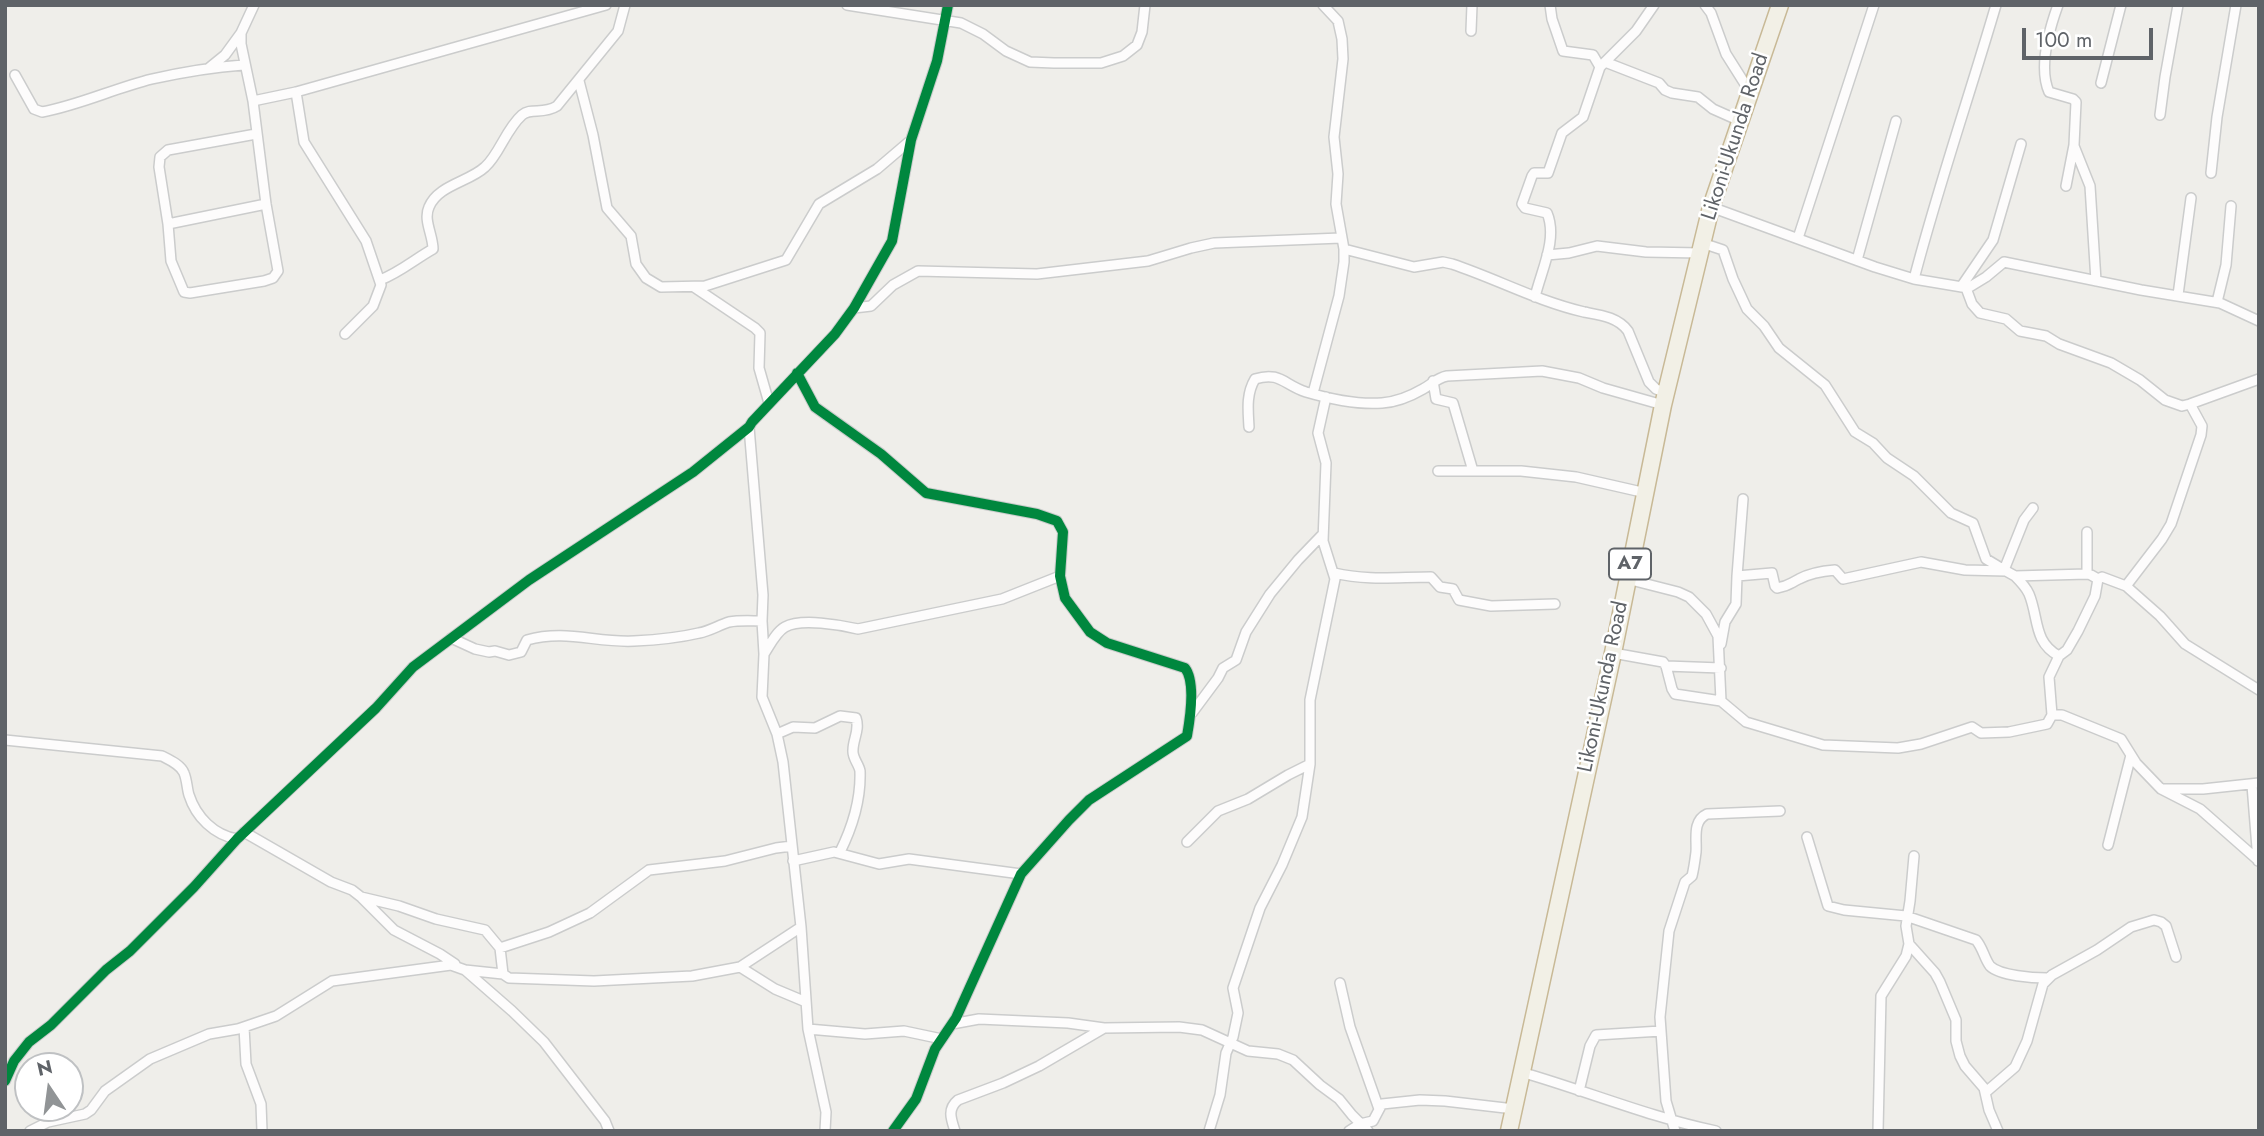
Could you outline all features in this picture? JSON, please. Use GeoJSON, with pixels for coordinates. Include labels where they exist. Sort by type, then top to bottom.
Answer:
{"type":"FeatureCollection","features":[{"type":"Feature","properties":{"kind":"highway","name":"Likoni-Ukunda Road"},"geometry":{"type":"LineString","coordinates":[[1509,1131],[1665,399],[1701,248],[1711,207],[1780,5]]}},
{"type":"Feature","properties":{"kind":"street"},"geometry":{"type":"LineString","coordinates":[[207,70],[225,55],[241,33],[254,5]]}},
{"type":"Feature","properties":{"kind":"street"},"geometry":{"type":"LineString","coordinates":[[253,101],[296,92],[606,5]]}},
{"type":"Feature","properties":{"kind":"street"},"geometry":{"type":"LineString","coordinates":[[380,280],[396,274],[433,249],[427,213],[431,202],[447,188],[488,165],[504,138],[524,113],[553,109],[618,31],[625,5]]}},
{"type":"Feature","properties":{"kind":"street"},"geometry":{"type":"LineString","coordinates":[[847,5],[946,19],[975,29],[1006,51],[1030,62],[1101,63],[1123,56],[1137,45],[1142,32],[1145,5]]}},
{"type":"Feature","properties":{"kind":"street"},"geometry":{"type":"LineString","coordinates":[[5,1081],[14,1061],[29,1042],[130,951],[240,836],[376,708],[413,667],[529,580],[693,472],[748,427],[835,334],[854,308],[892,241],[911,140],[929,89],[948,5]]}},
{"type":"Feature","properties":{"kind":"street"},"geometry":{"type":"LineString","coordinates":[[1313,393],[1339,296],[1344,248],[1336,204],[1338,174],[1334,137],[1343,59],[1342,39],[1338,21],[1323,5]]}},
{"type":"Feature","properties":{"kind":"street"},"geometry":{"type":"LineString","coordinates":[[1471,31],[1472,5]]}},
{"type":"Feature","properties":{"kind":"street"},"geometry":{"type":"LineString","coordinates":[[1550,5],[1561,49],[1567,53],[1593,55],[1603,64],[1658,83],[1672,93],[1698,97],[1713,108],[1740,121]]}},
{"type":"Feature","properties":{"kind":"street"},"geometry":{"type":"LineString","coordinates":[[1535,297],[1551,239],[1551,224],[1547,213],[1525,208],[1522,201],[1533,173],[1548,173],[1562,133],[1583,117],[1603,64],[1636,31],[1654,5]]}},
{"type":"Feature","properties":{"kind":"street"},"geometry":{"type":"LineString","coordinates":[[1705,5],[1711,13],[1726,54],[1751,94]]}},
{"type":"Feature","properties":{"kind":"street"},"geometry":{"type":"LineString","coordinates":[[1798,238],[1874,5]]}},
{"type":"Feature","properties":{"kind":"street"},"geometry":{"type":"LineString","coordinates":[[1914,279],[1996,5]]}},
{"type":"Feature","properties":{"kind":"street"},"geometry":{"type":"LineString","coordinates":[[2058,5],[2047,43],[2044,72],[2049,92],[2076,102],[2074,145],[2066,186]]}},
{"type":"Feature","properties":{"kind":"street"},"geometry":{"type":"LineString","coordinates":[[2101,83],[2121,5]]}},
{"type":"Feature","properties":{"kind":"street"},"geometry":{"type":"LineString","coordinates":[[2160,115],[2178,5]]}},
{"type":"Feature","properties":{"kind":"street"},"geometry":{"type":"LineString","coordinates":[[2210,173],[2236,5]]}},
{"type":"Feature","properties":{"kind":"street"},"geometry":{"type":"LineString","coordinates":[[241,33],[243,65],[253,101],[266,204],[278,271],[273,278],[264,281],[184,292],[171,261],[169,225],[159,167],[163,153],[167,150],[256,134]]}},
{"type":"Feature","properties":{"kind":"street"},"geometry":{"type":"LineString","coordinates":[[15,75],[30,104],[42,112],[153,79],[243,65]]}},
{"type":"Feature","properties":{"kind":"street"},"geometry":{"type":"LineString","coordinates":[[579,81],[607,208],[631,236],[634,257],[640,271],[661,288],[705,286],[786,260],[819,204],[877,169],[911,140]]}},
{"type":"Feature","properties":{"kind":"street"},"geometry":{"type":"LineString","coordinates":[[296,92],[304,142],[366,241],[380,280],[380,290],[373,306],[345,334]]}},
{"type":"Feature","properties":{"kind":"street"},"geometry":{"type":"LineString","coordinates":[[1857,260],[1896,121]]}},
{"type":"Feature","properties":{"kind":"street"},"geometry":{"type":"LineString","coordinates":[[1964,288],[1993,240],[2021,144]]}},
{"type":"Feature","properties":{"kind":"street"},"geometry":{"type":"LineString","coordinates":[[2074,145],[2090,186],[2095,281]]}},
{"type":"Feature","properties":{"kind":"street"},"geometry":{"type":"LineString","coordinates":[[2178,295],[2191,198]]}},
{"type":"Feature","properties":{"kind":"street"},"geometry":{"type":"LineString","coordinates":[[169,225],[266,204]]}},
{"type":"Feature","properties":{"kind":"street"},"geometry":{"type":"LineString","coordinates":[[2217,302],[2226,265],[2231,206]]}},
{"type":"Feature","properties":{"kind":"street"},"geometry":{"type":"LineString","coordinates":[[1711,207],[1914,279],[1964,288],[1986,278],[2004,262],[2217,302],[2259,321]]}},
{"type":"Feature","properties":{"kind":"street"},"geometry":{"type":"LineString","coordinates":[[854,308],[871,306],[893,285],[918,271],[1037,274],[1148,261],[1191,247],[1214,243],[1341,238]]}},
{"type":"Feature","properties":{"kind":"street"},"geometry":{"type":"LineString","coordinates":[[1547,254],[1569,253],[1597,246],[1646,252],[1689,251],[1701,248],[1723,250],[1747,309],[1764,326],[1779,348],[1825,385],[1855,432],[1914,476],[1951,513],[1973,523],[1986,559],[2009,573],[2029,594],[2037,629],[2047,649],[2059,656]]}},
{"type":"Feature","properties":{"kind":"street"},"geometry":{"type":"LineString","coordinates":[[1344,248],[1414,267],[1443,262],[1452,264],[1552,304],[1611,318],[1624,326],[1635,344],[1649,382],[1665,399]]}},
{"type":"Feature","properties":{"kind":"street"},"geometry":{"type":"LineString","coordinates":[[694,288],[760,333],[759,368],[769,402]]}},
{"type":"Feature","properties":{"kind":"street"},"geometry":{"type":"LineString","coordinates":[[1964,288],[1980,313],[2006,319],[2020,331],[2046,336],[2059,344],[2111,363],[2140,380],[2165,400],[2182,406],[2259,379]]}},
{"type":"Feature","properties":{"kind":"street"},"geometry":{"type":"LineString","coordinates":[[1249,427],[1248,399],[1255,379],[1275,376],[1301,390],[1366,403],[1390,402],[1408,397],[1433,381],[1447,376],[1542,371],[1579,378],[1603,388],[1665,399]]}},
{"type":"Feature","properties":{"kind":"street"},"geometry":{"type":"LineString","coordinates":[[797,373],[816,407],[881,454],[926,493],[1037,514],[1058,521],[1063,532],[1060,576],[1065,598],[1095,636],[1107,643],[1187,670],[1191,678],[1191,714],[1187,736],[1089,800],[1021,874],[952,1024],[935,1049],[916,1098],[893,1131]]}},
{"type":"Feature","properties":{"kind":"street"},"geometry":{"type":"LineString","coordinates":[[1433,381],[1436,399],[1453,403],[1473,471]]}},
{"type":"Feature","properties":{"kind":"street"},"geometry":{"type":"LineString","coordinates":[[1209,1131],[1238,1013],[1233,988],[1260,908],[1302,817],[1310,764],[1310,700],[1335,585],[1334,573],[1323,541],[1325,463],[1318,433],[1326,397]]}},
{"type":"Feature","properties":{"kind":"street"},"geometry":{"type":"LineString","coordinates":[[2126,586],[2171,524],[2201,435],[2202,426],[2190,404]]}},
{"type":"Feature","properties":{"kind":"street"},"geometry":{"type":"LineString","coordinates":[[748,427],[763,595],[762,697],[777,734],[783,762],[801,927],[808,1029],[826,1112],[825,1131]]}},
{"type":"Feature","properties":{"kind":"street"},"geometry":{"type":"LineString","coordinates":[[1438,471],[1521,471],[1576,477],[1646,493]]}},
{"type":"Feature","properties":{"kind":"street"},"geometry":{"type":"LineString","coordinates":[[1720,649],[1725,623],[1736,604],[1743,499]]}},
{"type":"Feature","properties":{"kind":"street"},"geometry":{"type":"LineString","coordinates":[[2009,573],[2024,520],[2033,508]]}},
{"type":"Feature","properties":{"kind":"street"},"geometry":{"type":"LineString","coordinates":[[2087,532],[2087,575]]}},
{"type":"Feature","properties":{"kind":"street"},"geometry":{"type":"LineString","coordinates":[[1191,714],[1219,678],[1223,668],[1236,660],[1246,632],[1270,594],[1323,534]]}},
{"type":"Feature","properties":{"kind":"street"},"geometry":{"type":"LineString","coordinates":[[1737,576],[1772,573],[1777,588],[1826,571],[1835,570],[1843,579],[1921,562],[1965,570],[2091,575],[2098,579],[2102,577],[2126,586],[2160,616],[2185,644],[2259,690]]}},
{"type":"Feature","properties":{"kind":"street"},"geometry":{"type":"LineString","coordinates":[[1334,573],[1356,578],[1412,579],[1431,576],[1440,586],[1453,589],[1459,600],[1491,606],[1555,604]]}},
{"type":"Feature","properties":{"kind":"street"},"geometry":{"type":"LineString","coordinates":[[764,654],[787,625],[835,624],[858,629],[1002,599],[1060,576]]}},
{"type":"Feature","properties":{"kind":"street"},"geometry":{"type":"LineString","coordinates":[[1627,579],[1689,597],[1715,627],[1720,649],[1721,701]]}},
{"type":"Feature","properties":{"kind":"street"},"geometry":{"type":"LineString","coordinates":[[1613,653],[1663,662],[1675,694],[1721,701],[1743,721],[1823,746],[1884,749],[1921,744],[1972,727],[1981,733],[2009,732],[2047,724],[2052,715],[2049,677],[2059,656],[2067,650],[2078,631],[2095,596],[2098,579]]}},
{"type":"Feature","properties":{"kind":"street"},"geometry":{"type":"LineString","coordinates":[[451,638],[475,649],[509,655],[521,652],[527,640],[544,636],[562,634],[605,641],[633,642],[694,634],[730,622],[762,621]]}},
{"type":"Feature","properties":{"kind":"street"},"geometry":{"type":"LineString","coordinates":[[1666,666],[1721,668]]}},
{"type":"Feature","properties":{"kind":"street"},"geometry":{"type":"LineString","coordinates":[[2052,715],[2062,715],[2121,739],[2161,789],[2200,809],[2258,861]]}},
{"type":"Feature","properties":{"kind":"street"},"geometry":{"type":"LineString","coordinates":[[777,734],[793,727],[815,728],[840,716],[856,718],[858,721],[853,750],[860,769],[858,791],[850,833],[840,852]]}},
{"type":"Feature","properties":{"kind":"street"},"geometry":{"type":"LineString","coordinates":[[5,740],[163,756],[175,763],[184,772],[188,794],[196,812],[208,825],[226,837],[240,836],[352,890],[394,930],[461,968],[512,1011],[544,1042],[605,1121],[609,1131]]}},
{"type":"Feature","properties":{"kind":"street"},"geometry":{"type":"LineString","coordinates":[[2108,845],[2132,755]]}},
{"type":"Feature","properties":{"kind":"street"},"geometry":{"type":"LineString","coordinates":[[1186,842],[1218,811],[1248,799],[1310,764]]}},
{"type":"Feature","properties":{"kind":"street"},"geometry":{"type":"LineString","coordinates":[[2161,789],[2203,789],[2256,784],[2258,861]]}},
{"type":"Feature","properties":{"kind":"street"},"geometry":{"type":"LineString","coordinates":[[1674,1126],[1667,1101],[1660,1017],[1667,943],[1685,882],[1692,876],[1696,850],[1695,833],[1700,818],[1707,814],[1780,811]]}},
{"type":"Feature","properties":{"kind":"street"},"geometry":{"type":"LineString","coordinates":[[1807,837],[1828,906],[1906,916],[1976,940],[1989,964],[1995,969],[2021,976],[2047,978]]}},
{"type":"Feature","properties":{"kind":"street"},"geometry":{"type":"LineString","coordinates":[[500,948],[550,932],[590,914],[649,870],[725,862],[792,846]]}},
{"type":"Feature","properties":{"kind":"street"},"geometry":{"type":"LineString","coordinates":[[793,861],[827,852],[840,852],[879,864],[909,859],[1021,874]]}},
{"type":"Feature","properties":{"kind":"street"},"geometry":{"type":"LineString","coordinates":[[1878,1131],[1881,996],[1906,956],[1909,944],[1906,916],[1914,856]]}},
{"type":"Feature","properties":{"kind":"street"},"geometry":{"type":"LineString","coordinates":[[361,897],[485,930],[500,948],[503,974]]}},
{"type":"Feature","properties":{"kind":"street"},"geometry":{"type":"LineString","coordinates":[[1986,1092],[2015,1067],[2027,1041],[2047,978],[2124,931],[2154,920],[2166,926],[2176,957]]}},
{"type":"Feature","properties":{"kind":"street"},"geometry":{"type":"LineString","coordinates":[[30,1131],[48,1122],[85,1114],[105,1091],[150,1059],[209,1034],[244,1027],[290,1009],[332,981],[443,965],[503,974],[509,978],[594,981],[692,976],[740,967],[801,927]]}},
{"type":"Feature","properties":{"kind":"street"},"geometry":{"type":"LineString","coordinates":[[1909,944],[1937,977],[1956,1020],[1956,1041],[1960,1056],[1965,1066],[1982,1084],[1998,1131]]}},
{"type":"Feature","properties":{"kind":"street"},"geometry":{"type":"LineString","coordinates":[[740,967],[775,989],[806,1002]]}},
{"type":"Feature","properties":{"kind":"street"},"geometry":{"type":"LineString","coordinates":[[1339,983],[1350,1027],[1379,1110]]}},
{"type":"Feature","properties":{"kind":"street"},"geometry":{"type":"LineString","coordinates":[[952,1024],[988,1020],[1068,1023],[1104,1028],[1157,1026],[1202,1030],[1248,1051],[1278,1054],[1293,1060],[1339,1098],[1364,1127]]}},
{"type":"Feature","properties":{"kind":"street"},"geometry":{"type":"LineString","coordinates":[[244,1027],[246,1064],[261,1104],[262,1131]]}},
{"type":"Feature","properties":{"kind":"street"},"geometry":{"type":"LineString","coordinates":[[954,1131],[950,1114],[952,1106],[958,1100],[1039,1066],[1104,1028]]}},
{"type":"Feature","properties":{"kind":"street"},"geometry":{"type":"LineString","coordinates":[[808,1029],[873,1034],[904,1031],[942,1039]]}},
{"type":"Feature","properties":{"kind":"street"},"geometry":{"type":"LineString","coordinates":[[1579,1091],[1590,1046],[1596,1035],[1661,1031]]}},
{"type":"Feature","properties":{"kind":"street"},"geometry":{"type":"LineString","coordinates":[[1521,1072],[1592,1093],[1674,1126],[1716,1131]]}},
{"type":"Feature","properties":{"kind":"street"},"geometry":{"type":"LineString","coordinates":[[1349,1131],[1373,1121],[1382,1104],[1420,1100],[1514,1109]]}},
{"type":"Feature","properties":{"kind":"cycle path"},"geometry":{"type":"LineString","coordinates":[[5,1081],[14,1061],[29,1042],[130,951],[237,839],[376,708],[413,667],[529,580],[693,472],[749,427],[835,334],[854,308],[892,241],[911,140],[937,61],[948,5]]}},
{"type":"Feature","properties":{"kind":"cycle path"},"geometry":{"type":"LineString","coordinates":[[797,373],[815,407],[881,454],[926,493],[1037,514],[1057,521],[1063,532],[1060,576],[1065,598],[1090,632],[1107,643],[1185,668],[1190,682],[1190,720],[1187,736],[1089,800],[1021,874],[956,1018],[935,1049],[916,1099],[893,1131]]}}]}
